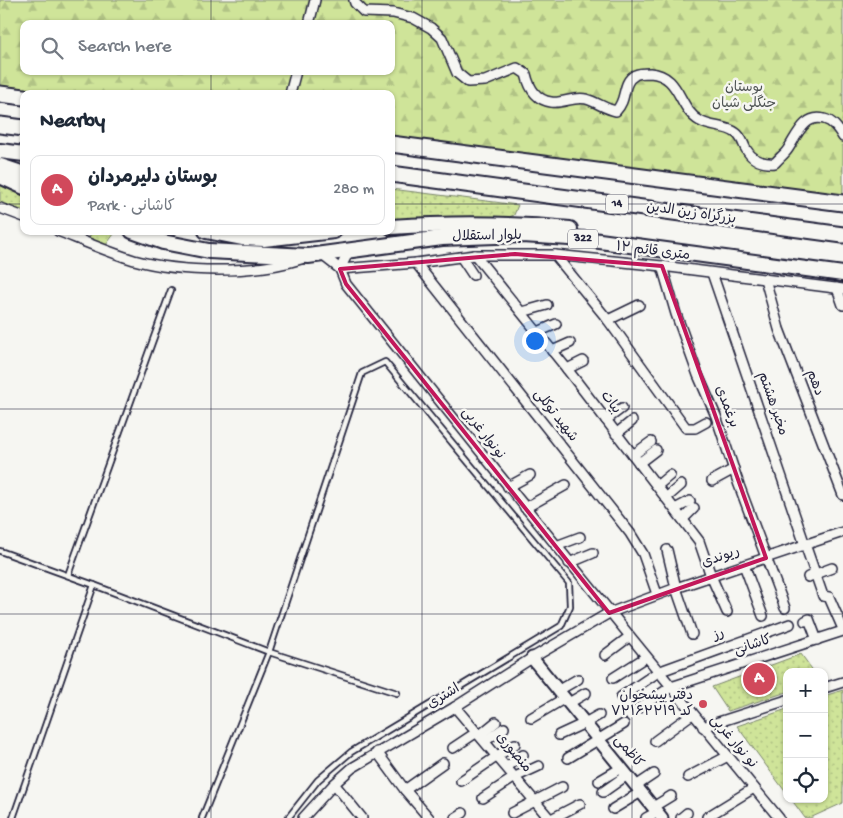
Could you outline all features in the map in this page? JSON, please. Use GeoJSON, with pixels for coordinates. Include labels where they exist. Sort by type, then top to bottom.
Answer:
{"type":"FeatureCollection","features":[{"type":"Feature","properties":{"kind":"highway"},"geometry":{"type":"LineString","coordinates":[[0,94],[20,96]]}},
{"type":"Feature","properties":{"kind":"highway"},"geometry":{"type":"LineString","coordinates":[[0,125],[20,128]]}},
{"type":"Feature","properties":{"kind":"highway","name":"14"},"geometry":{"type":"LineString","coordinates":[[395,145],[843,203]]}},
{"type":"Feature","properties":{"kind":"highway","name":"بزرگراه زین الدین"},"geometry":{"type":"LineString","coordinates":[[395,175],[843,235]]}},
{"type":"Feature","properties":{"kind":"main road"},"geometry":{"type":"LineString","coordinates":[[0,151],[20,154]]}},
{"type":"Feature","properties":{"kind":"main road"},"geometry":{"type":"LineString","coordinates":[[0,166],[20,173]]}},
{"type":"Feature","properties":{"kind":"main road"},"geometry":{"type":"LineString","coordinates":[[0,176],[20,185]]}},
{"type":"Feature","properties":{"kind":"main road","name":"بلوار استقلال"},"geometry":{"type":"LineString","coordinates":[[397,227],[481,224],[527,225],[843,265]]}},
{"type":"Feature","properties":{"kind":"main road"},"geometry":{"type":"LineString","coordinates":[[397,227],[410,229],[412,232],[411,239],[407,242]]}},
{"type":"Feature","properties":{"kind":"main road","name":"بلوار استقلال"},"geometry":{"type":"LineString","coordinates":[[145,235],[164,242],[209,251],[315,255],[407,242],[475,236],[523,235],[576,239],[843,274]]}},
{"type":"Feature","properties":{"kind":"main road"},"geometry":{"type":"LineString","coordinates":[[248,235],[264,239],[290,235]]}},
{"type":"Feature","properties":{"kind":"street"},"geometry":{"type":"LineString","coordinates":[[310,20],[315,0]]}},
{"type":"Feature","properties":{"kind":"street"},"geometry":{"type":"LineString","coordinates":[[354,0],[364,12],[392,13],[413,18],[431,28],[442,38],[458,73],[468,82],[485,81],[517,68],[526,74],[529,86],[538,97],[551,102],[580,98],[589,100],[607,110],[616,111],[622,104],[629,80],[636,74],[660,74],[672,83],[690,113],[699,121],[727,128],[736,133],[747,151],[754,158],[767,164],[775,163],[787,150],[799,130],[809,120],[817,117],[827,120],[838,128],[843,137]]}},
{"type":"Feature","properties":{"kind":"street"},"geometry":{"type":"LineString","coordinates":[[291,90],[295,75]]}},
{"type":"Feature","properties":{"kind":"street"},"geometry":{"type":"LineString","coordinates":[[0,208],[20,216]]}},
{"type":"Feature","properties":{"kind":"street"},"geometry":{"type":"LineString","coordinates":[[67,235],[134,260],[188,268],[251,268],[286,263],[315,255],[340,269],[348,251]]}},
{"type":"Feature","properties":{"kind":"street"},"geometry":{"type":"LineString","coordinates":[[79,240],[82,235]]}},
{"type":"Feature","properties":{"kind":"street","name":"۱۲ متری قائم"},"geometry":{"type":"LineString","coordinates":[[340,269],[416,263],[475,255],[555,255],[662,266],[840,289]]}},
{"type":"Feature","properties":{"kind":"street","name":"بیات"},"geometry":{"type":"LineString","coordinates":[[475,255],[567,369],[699,541],[727,612]]}},
{"type":"Feature","properties":{"kind":"street","name":"برغمدی"},"geometry":{"type":"LineString","coordinates":[[555,255],[608,320],[686,428],[695,428],[706,422]]}},
{"type":"Feature","properties":{"kind":"street"},"geometry":{"type":"LineString","coordinates":[[461,257],[472,276]]}},
{"type":"Feature","properties":{"kind":"street","name":"شهید توکلی"},"geometry":{"type":"LineString","coordinates":[[416,263],[630,533],[642,554],[657,594]]}},
{"type":"Feature","properties":{"kind":"street","name":"برغمدی"},"geometry":{"type":"LineString","coordinates":[[662,266],[676,314],[698,375],[716,416],[785,608]]}},
{"type":"Feature","properties":{"kind":"street","name":"نونوار غربی"},"geometry":{"type":"LineString","coordinates":[[340,269],[346,284],[610,613]]}},
{"type":"Feature","properties":{"kind":"street","name":"مخبر هشتم"},"geometry":{"type":"LineString","coordinates":[[712,273],[806,547],[812,576],[823,596],[829,597],[843,630]]}},
{"type":"Feature","properties":{"kind":"street","name":"دهم"},"geometry":{"type":"LineString","coordinates":[[764,279],[779,329],[843,495]]}},
{"type":"Feature","properties":{"kind":"street"},"geometry":{"type":"LineString","coordinates":[[840,289],[843,305]]}},
{"type":"Feature","properties":{"kind":"street"},"geometry":{"type":"LineString","coordinates":[[608,320],[639,304]]}},
{"type":"Feature","properties":{"kind":"street"},"geometry":{"type":"LineString","coordinates":[[522,312],[547,305]]}},
{"type":"Feature","properties":{"kind":"street"},"geometry":{"type":"LineString","coordinates":[[538,332],[556,324]]}},
{"type":"Feature","properties":{"kind":"street"},"geometry":{"type":"LineString","coordinates":[[552,350],[570,343]]}},
{"type":"Feature","properties":{"kind":"street"},"geometry":{"type":"LineString","coordinates":[[567,369],[583,361]]}},
{"type":"Feature","properties":{"kind":"street"},"geometry":{"type":"LineString","coordinates":[[606,420],[622,408]]}},
{"type":"Feature","properties":{"kind":"street"},"geometry":{"type":"LineString","coordinates":[[616,434],[632,421]]}},
{"type":"Feature","properties":{"kind":"street"},"geometry":{"type":"LineString","coordinates":[[633,455],[653,446],[639,463]]}},
{"type":"Feature","properties":{"kind":"street"},"geometry":{"type":"LineString","coordinates":[[712,481],[734,469]]}},
{"type":"Feature","properties":{"kind":"street"},"geometry":{"type":"LineString","coordinates":[[508,487],[530,475]]}},
{"type":"Feature","properties":{"kind":"street"},"geometry":{"type":"LineString","coordinates":[[657,486],[670,475]]}},
{"type":"Feature","properties":{"kind":"street"},"geometry":{"type":"LineString","coordinates":[[525,508],[566,485]]}},
{"type":"Feature","properties":{"kind":"street"},"geometry":{"type":"LineString","coordinates":[[666,498],[681,485]]}},
{"type":"Feature","properties":{"kind":"street"},"geometry":{"type":"LineString","coordinates":[[675,509],[692,504],[683,519]]}},
{"type":"Feature","properties":{"kind":"street","name":"ریوندی"},"geometry":{"type":"LineString","coordinates":[[610,613],[657,594],[766,558],[806,547],[843,532]]}},
{"type":"Feature","properties":{"kind":"street"},"geometry":{"type":"LineString","coordinates":[[556,546],[580,537]]}},
{"type":"Feature","properties":{"kind":"street"},"geometry":{"type":"LineString","coordinates":[[667,550],[676,588],[692,634]]}},
{"type":"Feature","properties":{"kind":"street"},"geometry":{"type":"LineString","coordinates":[[569,563],[593,553]]}},
{"type":"Feature","properties":{"kind":"street"},"geometry":{"type":"LineString","coordinates":[[744,565],[763,616]]}},
{"type":"Feature","properties":{"kind":"street"},"geometry":{"type":"LineString","coordinates":[[812,576],[832,568]]}},
{"type":"Feature","properties":{"kind":"street","name":"نو نوار غربی"},"geometry":{"type":"LineString","coordinates":[[610,613],[779,818]]}},
{"type":"Feature","properties":{"kind":"street","name":"اشتری"},"geometry":{"type":"LineString","coordinates":[[307,817],[334,784],[352,768],[455,707],[532,658],[610,613]]}},
{"type":"Feature","properties":{"kind":"street"},"geometry":{"type":"LineString","coordinates":[[805,621],[809,619],[817,640]]}},
{"type":"Feature","properties":{"kind":"street","name":"رز"},"geometry":{"type":"LineString","coordinates":[[658,672],[790,624]]}},
{"type":"Feature","properties":{"kind":"street","name":"کاشانی"},"geometry":{"type":"LineString","coordinates":[[639,708],[670,687],[843,630]]}},
{"type":"Feature","properties":{"kind":"street"},"geometry":{"type":"LineString","coordinates":[[605,655],[629,637]]}},
{"type":"Feature","properties":{"kind":"street","name":"کاظمی"},"geometry":{"type":"LineString","coordinates":[[532,658],[657,812]]}},
{"type":"Feature","properties":{"kind":"street"},"geometry":{"type":"LineString","coordinates":[[614,678],[646,658]]}},
{"type":"Feature","properties":{"kind":"street"},"geometry":{"type":"LineString","coordinates":[[621,697],[658,672]]}},
{"type":"Feature","properties":{"kind":"street"},"geometry":{"type":"LineString","coordinates":[[531,718],[564,697],[578,679]]}},
{"type":"Feature","properties":{"kind":"street"},"geometry":{"type":"LineString","coordinates":[[828,687],[843,682]]}},
{"type":"Feature","properties":{"kind":"street"},"geometry":{"type":"LineString","coordinates":[[564,697],[586,693]]}},
{"type":"Feature","properties":{"kind":"street"},"geometry":{"type":"LineString","coordinates":[[703,727],[783,701]]}},
{"type":"Feature","properties":{"kind":"street","name":"منصوری"},"geometry":{"type":"LineString","coordinates":[[455,707],[551,818]]}},
{"type":"Feature","properties":{"kind":"street"},"geometry":{"type":"LineString","coordinates":[[655,741],[692,714]]}},
{"type":"Feature","properties":{"kind":"street"},"geometry":{"type":"LineString","coordinates":[[559,735],[600,715]]}},
{"type":"Feature","properties":{"kind":"street"},"geometry":{"type":"LineString","coordinates":[[568,758],[624,724]]}},
{"type":"Feature","properties":{"kind":"street"},"geometry":{"type":"LineString","coordinates":[[453,748],[481,736],[500,725]]}},
{"type":"Feature","properties":{"kind":"street"},"geometry":{"type":"LineString","coordinates":[[461,781],[515,744]]}},
{"type":"Feature","properties":{"kind":"street"},"geometry":{"type":"LineString","coordinates":[[378,752],[428,818]]}},
{"type":"Feature","properties":{"kind":"street"},"geometry":{"type":"LineString","coordinates":[[506,767],[524,755]]}},
{"type":"Feature","properties":{"kind":"street"},"geometry":{"type":"LineString","coordinates":[[688,777],[728,756]]}},
{"type":"Feature","properties":{"kind":"street"},"geometry":{"type":"LineString","coordinates":[[405,790],[443,763]]}},
{"type":"Feature","properties":{"kind":"street"},"geometry":{"type":"LineString","coordinates":[[483,798],[515,777],[539,766]]}},
{"type":"Feature","properties":{"kind":"street"},"geometry":{"type":"LineString","coordinates":[[599,781],[624,771]]}},
{"type":"Feature","properties":{"kind":"street"},"geometry":{"type":"LineString","coordinates":[[603,792],[624,771]]}},
{"type":"Feature","properties":{"kind":"street"},"geometry":{"type":"LineString","coordinates":[[613,809],[654,774]]}},
{"type":"Feature","properties":{"kind":"street"},"geometry":{"type":"LineString","coordinates":[[336,786],[361,818]]}},
{"type":"Feature","properties":{"kind":"street"},"geometry":{"type":"LineString","coordinates":[[512,814],[562,788]]}},
{"type":"Feature","properties":{"kind":"street"},"geometry":{"type":"LineString","coordinates":[[707,817],[754,788]]}},
{"type":"Feature","properties":{"kind":"street"},"geometry":{"type":"LineString","coordinates":[[646,818],[657,812],[671,796]]}},
{"type":"Feature","properties":{"kind":"street"},"geometry":{"type":"LineString","coordinates":[[551,818],[580,804]]}},
{"type":"Feature","properties":{"kind":"lane"},"geometry":{"type":"LineString","coordinates":[[68,575],[171,290]]}},
{"type":"Feature","properties":{"kind":"lane"},"geometry":{"type":"LineString","coordinates":[[202,818],[269,652],[362,373],[385,362],[569,583],[570,606],[561,626],[351,752],[318,780],[288,818]]}},
{"type":"Feature","properties":{"kind":"lane"},"geometry":{"type":"LineString","coordinates":[[0,551],[269,652],[397,693]]}},
{"type":"Feature","properties":{"kind":"lane"},"geometry":{"type":"LineString","coordinates":[[13,818],[94,585]]}},
{"type":"Feature","properties":{"kind":"highlighted area"},"geometry":{"type":"Polygon","coordinates":[[[515,254],[662,266],[766,558],[609,613],[346,284],[340,269],[515,254]]]}},
{"type":"Feature","properties":{"kind":"green space","name":"بوستان جنگلی شیان"},"geometry":{"type":"Polygon","coordinates":[[[0,0],[843,0],[843,205],[395,149],[395,90],[20,90],[20,95],[0,95],[0,0]]]}},
{"type":"Feature","properties":{"kind":"green space"},"geometry":{"type":"Polygon","coordinates":[[[0,181],[20,191],[20,211],[0,203],[0,181]]]}},
{"type":"Feature","properties":{"kind":"green space"},"geometry":{"type":"Polygon","coordinates":[[[395,190],[518,205],[514,215],[504,219],[395,222],[395,190]]]}},
{"type":"Feature","properties":{"kind":"green space"},"geometry":{"type":"Polygon","coordinates":[[[91,235],[113,235],[106,245],[88,238],[91,235]]]}},
{"type":"Feature","properties":{"kind":"green space"},"geometry":{"type":"Polygon","coordinates":[[[801,654],[811,668],[783,668],[783,693],[728,711],[712,687],[801,654]]]}},
{"type":"Feature","properties":{"kind":"green space"},"geometry":{"type":"Polygon","coordinates":[[[843,690],[843,803],[810,818],[805,818],[794,803],[828,803],[828,695],[843,690]]]}},
{"type":"Feature","properties":{"kind":"green space"},"geometry":{"type":"Polygon","coordinates":[[[783,710],[783,789],[737,726],[783,710]]]}},
{"type":"Feature","properties":{"kind":"place","name":"بوستان دلیرمردان"},"geometry":{"type":"Point","coordinates":[759,679]}},
{"type":"Feature","properties":{"kind":"place","name":"دفتر پیشخوان کد ۷۲۱۶۲۲۱۹"},"geometry":{"type":"Point","coordinates":[703,704]}}]}
